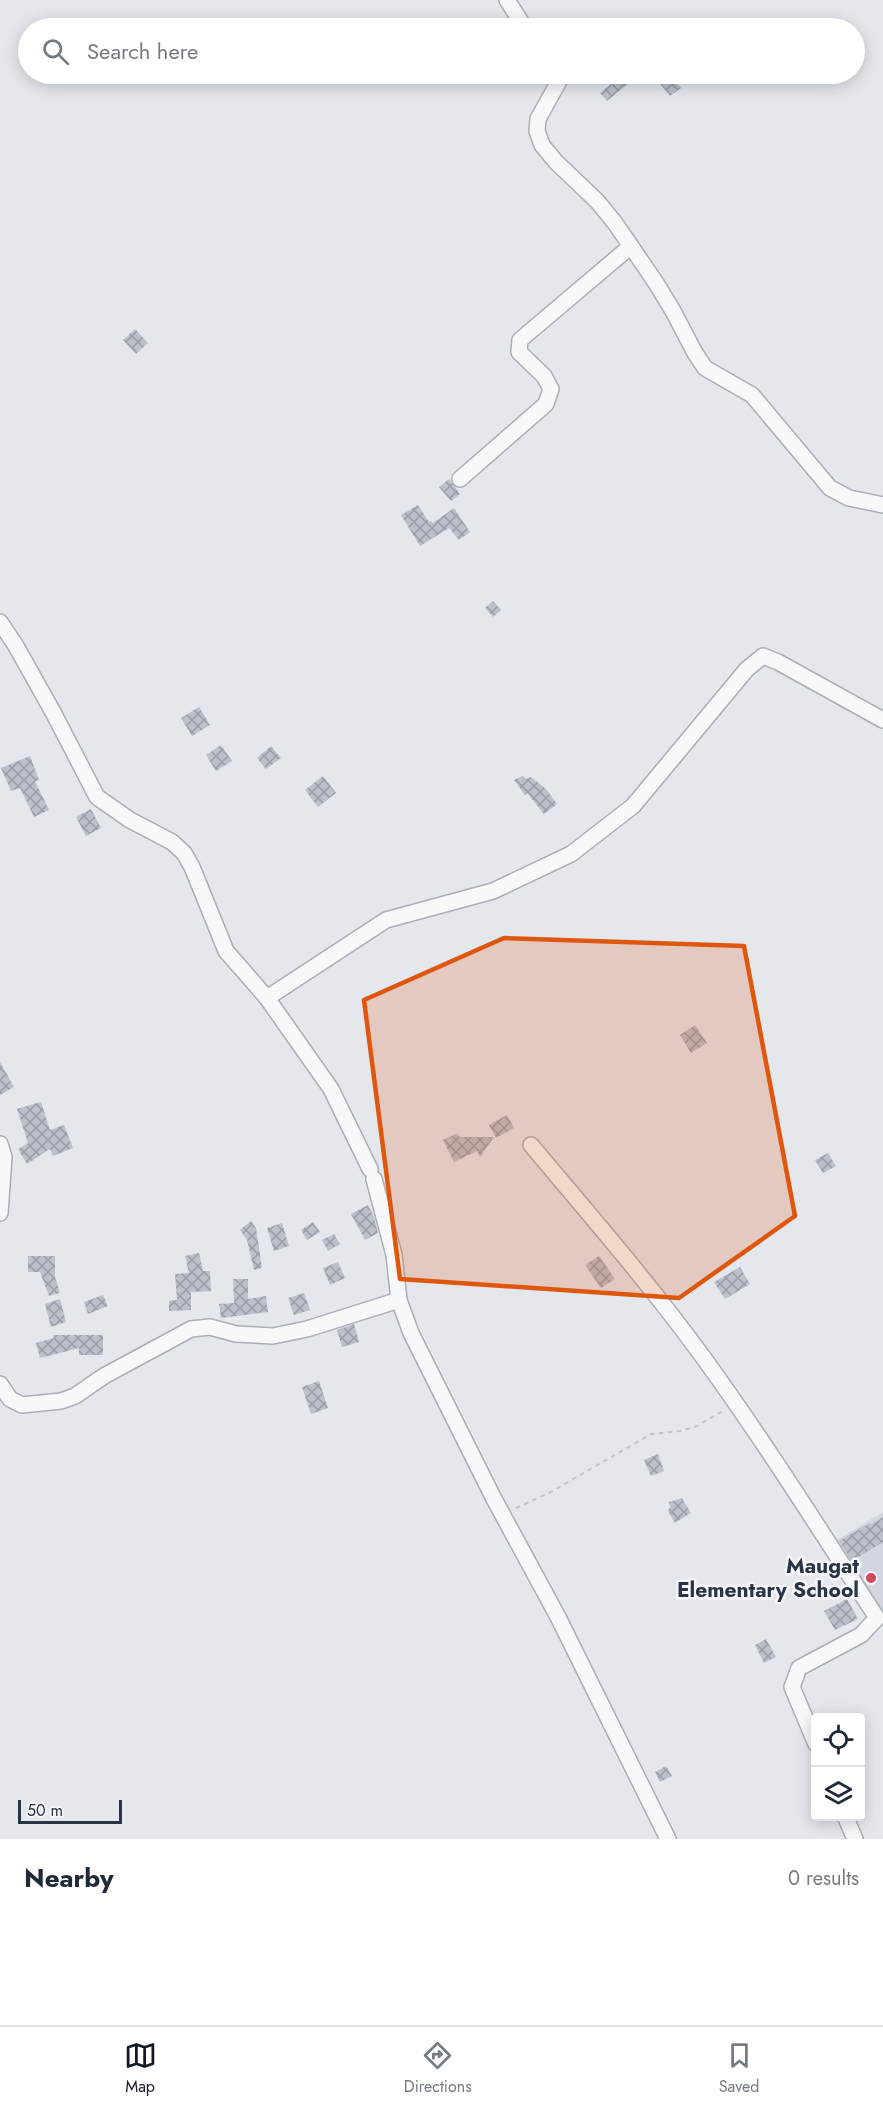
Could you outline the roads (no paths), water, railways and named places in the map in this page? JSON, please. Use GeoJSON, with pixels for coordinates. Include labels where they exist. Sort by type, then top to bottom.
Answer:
{"type":"FeatureCollection","features":[{"type":"Feature","properties":{"kind":"street"},"geometry":{"type":"LineString","coordinates":[[507,0],[519,18]]}},
{"type":"Feature","properties":{"kind":"street"},"geometry":{"type":"LineString","coordinates":[[557,84],[538,119],[537,131],[542,145],[556,162],[597,201],[631,246],[673,310],[705,368],[752,395],[830,488],[849,498],[883,505]]}},
{"type":"Feature","properties":{"kind":"street"},"geometry":{"type":"LineString","coordinates":[[460,479],[546,404],[551,389],[544,376],[519,352],[520,340],[631,246]]}},
{"type":"Feature","properties":{"kind":"street"},"geometry":{"type":"LineString","coordinates":[[0,622],[54,714],[97,797],[130,820],[172,842],[184,853],[192,867],[226,951],[267,998],[331,1089],[372,1174],[394,1255],[399,1300],[411,1333],[558,1617],[668,1839]]}},
{"type":"Feature","properties":{"kind":"street"},"geometry":{"type":"LineString","coordinates":[[267,998],[386,920],[493,891],[571,854],[633,806],[747,669],[763,656],[883,720]]}},
{"type":"Feature","properties":{"kind":"street"},"geometry":{"type":"LineString","coordinates":[[0,1144],[4,1157],[0,1213]]}},
{"type":"Feature","properties":{"kind":"street"},"geometry":{"type":"LineString","coordinates":[[531,1144],[649,1286],[703,1357],[877,1618],[861,1635],[799,1668],[792,1688],[811,1732]]}},
{"type":"Feature","properties":{"kind":"street"},"geometry":{"type":"LineString","coordinates":[[0,1384],[10,1399],[22,1405],[60,1401],[75,1396],[104,1376],[191,1329],[210,1327],[236,1334],[273,1336],[307,1329],[399,1300]]}},
{"type":"Feature","properties":{"kind":"street"},"geometry":{"type":"LineString","coordinates":[[847,1821],[855,1839]]}},
{"type":"Feature","properties":{"kind":"place","name":"Maugat Elementary School"},"geometry":{"type":"Point","coordinates":[871,1578]}}]}
